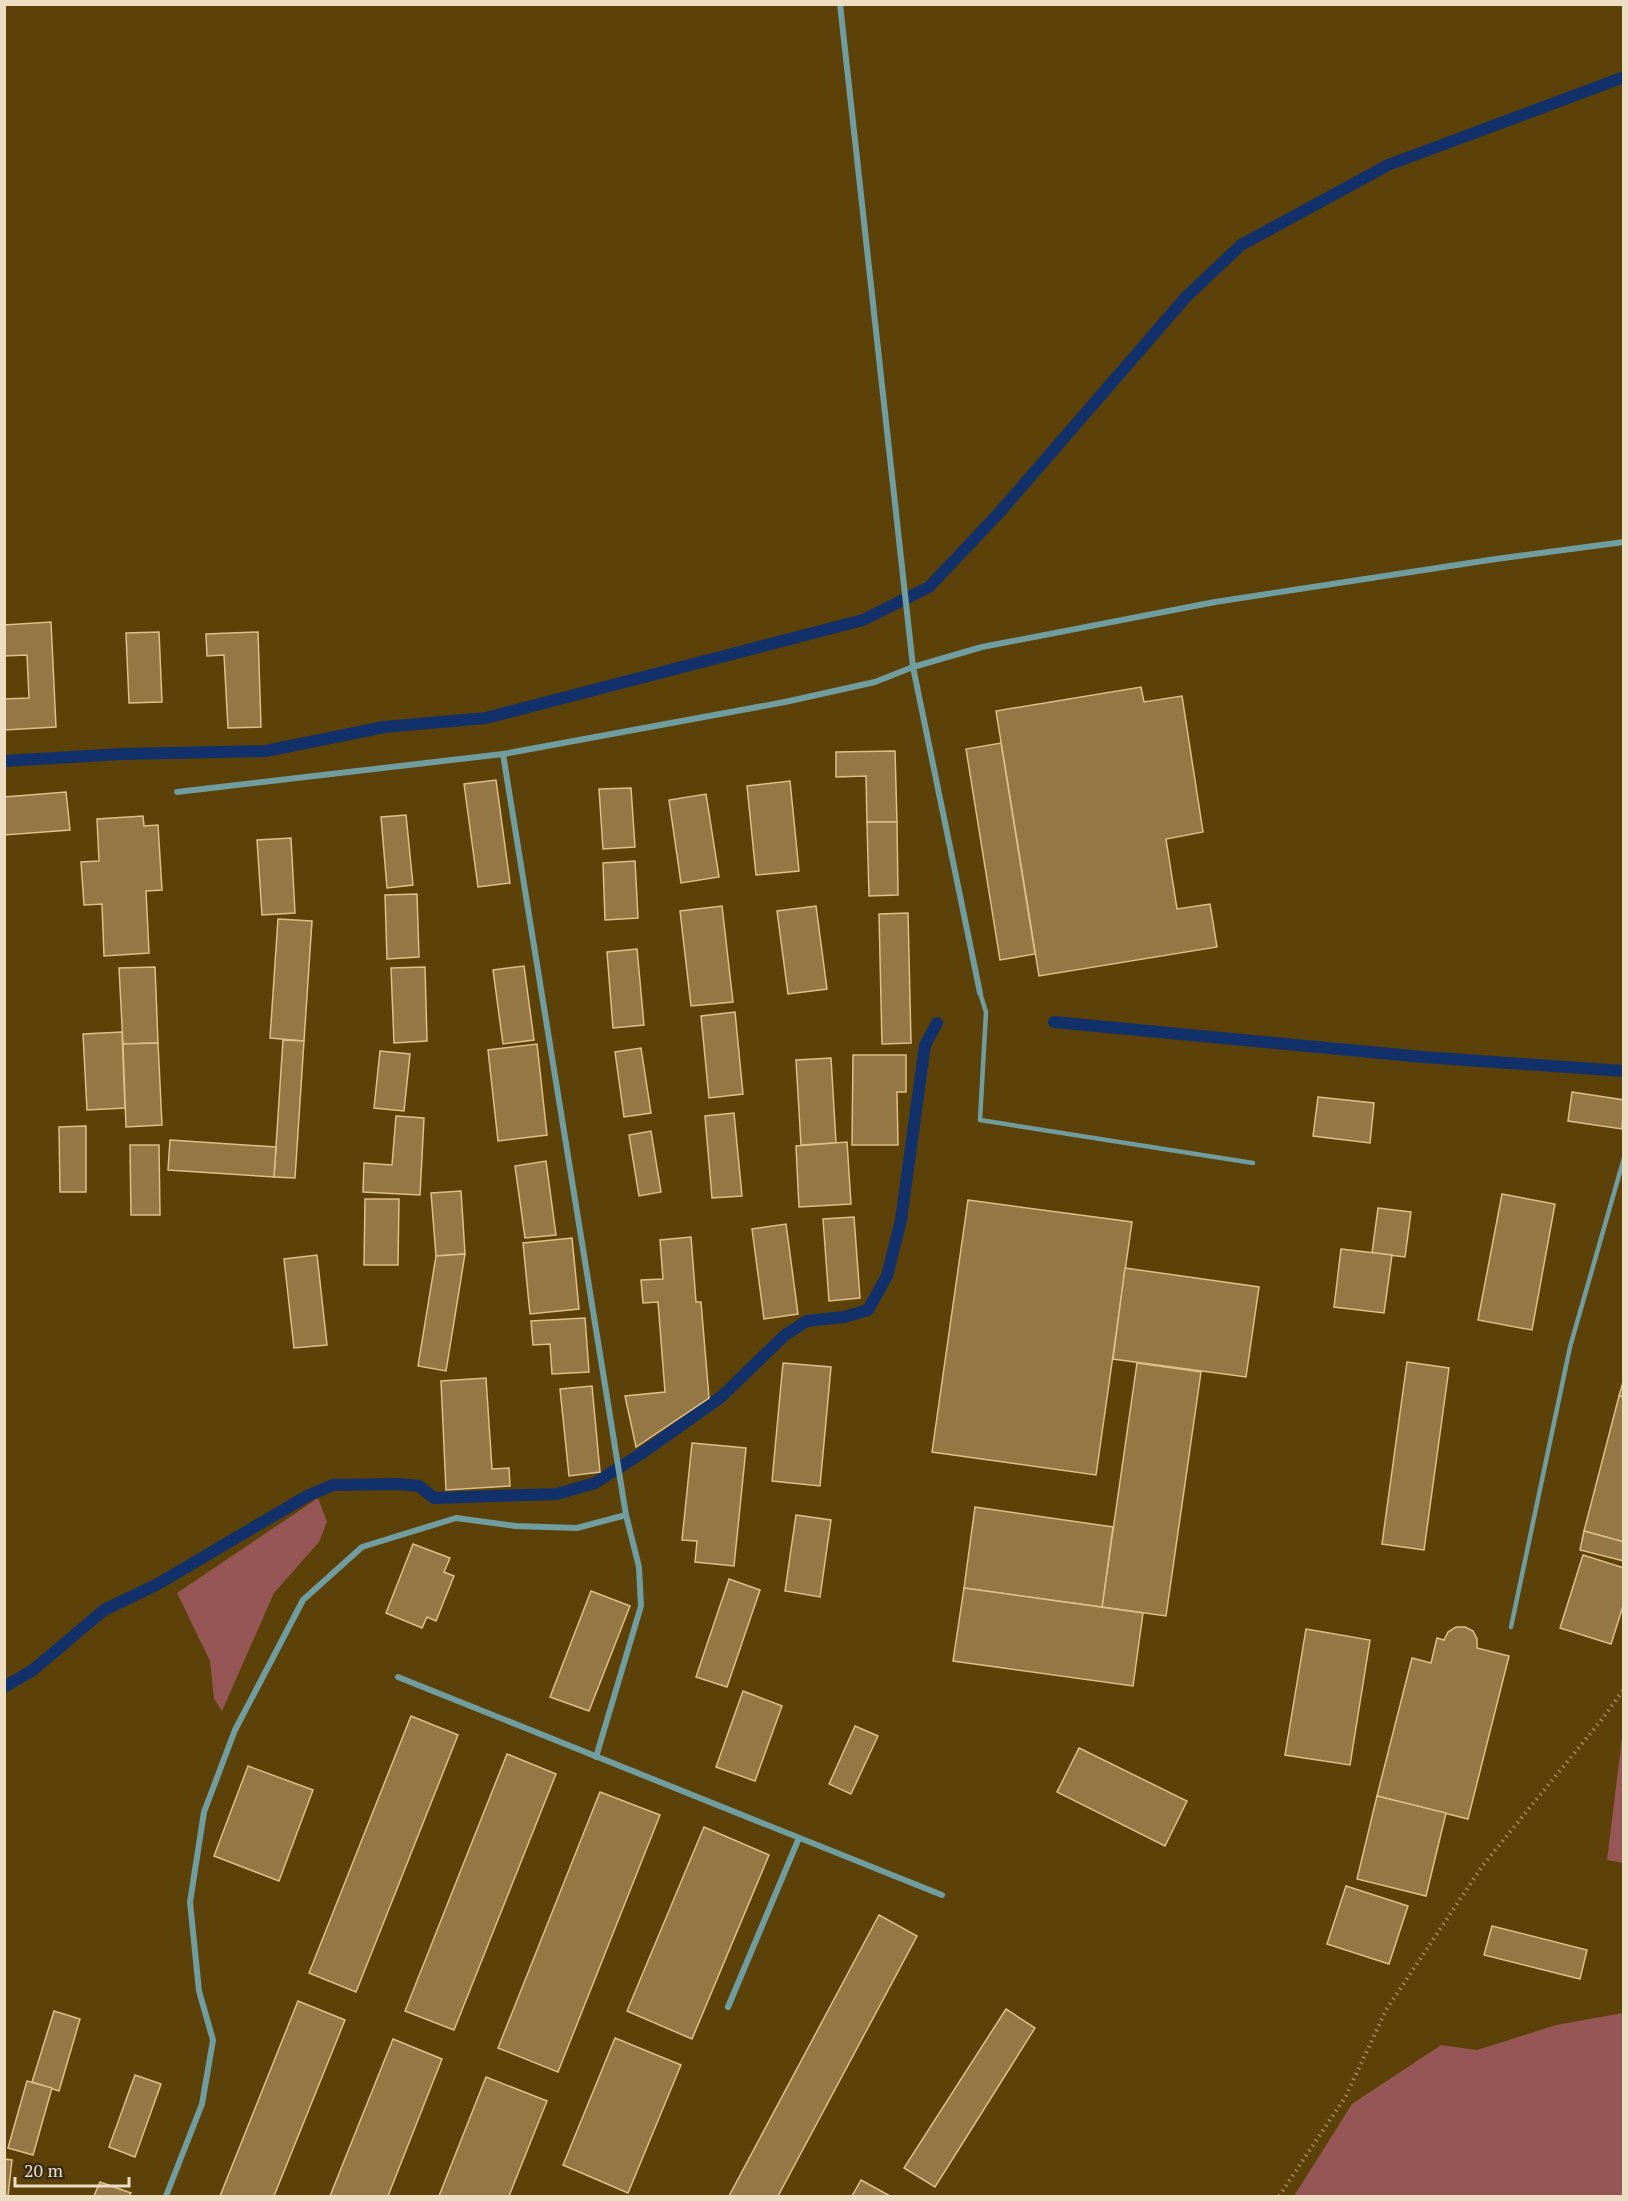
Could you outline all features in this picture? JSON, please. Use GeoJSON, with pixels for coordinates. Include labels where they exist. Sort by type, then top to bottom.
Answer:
{"type":"FeatureCollection","features":[{"type":"Feature","properties":{"kind":"street"},"geometry":{"type":"LineString","coordinates":[[840,4],[913,668],[980,993]]}},
{"type":"Feature","properties":{"kind":"street"},"geometry":{"type":"LineString","coordinates":[[177,792],[502,754],[785,702],[875,682],[982,647],[1215,602],[1623,542]]}},
{"type":"Feature","properties":{"kind":"street"},"geometry":{"type":"LineString","coordinates":[[502,754],[626,1515],[639,1567],[641,1606],[596,1757]]}},
{"type":"Feature","properties":{"kind":"street"},"geometry":{"type":"LineString","coordinates":[[166,2196],[202,2104],[213,2040],[199,1991],[190,1902],[204,1812],[235,1730],[303,1600],[362,1547],[456,1518],[516,1526],[577,1528],[626,1515]]}},
{"type":"Feature","properties":{"kind":"street"},"geometry":{"type":"LineString","coordinates":[[398,1677],[942,1895]]}},
{"type":"Feature","properties":{"kind":"street"},"geometry":{"type":"LineString","coordinates":[[728,2007],[799,1838]]}},
{"type":"Feature","properties":{"kind":"lane"},"geometry":{"type":"LineString","coordinates":[[980,993],[986,1012],[980,1120],[1253,1163]]}},
{"type":"Feature","properties":{"kind":"lane"},"geometry":{"type":"LineString","coordinates":[[1511,1627],[1570,1347],[1623,1158]]}},
{"type":"Feature","properties":{"kind":"path"},"geometry":{"type":"LineString","coordinates":[[1279,2196],[1346,2096],[1386,2010],[1483,1865],[1603,1718],[1623,1689]]}},
{"type":"Feature","properties":{"kind":"shaded area"},"geometry":{"type":"Polygon","coordinates":[[[318,1498],[327,1522],[319,1542],[274,1593],[222,1711],[214,1699],[210,1661],[177,1593],[318,1498]]]}},
{"type":"Feature","properties":{"kind":"shaded area"},"geometry":{"type":"Polygon","coordinates":[[[1623,1730],[1623,1863],[1607,1860],[1623,1730]]]}},
{"type":"Feature","properties":{"kind":"shaded area"},"geometry":{"type":"Polygon","coordinates":[[[1623,2013],[1623,2196],[1294,2196],[1352,2104],[1441,2045],[1477,2050],[1556,2025],[1623,2013]]]}},
{"type":"Feature","properties":{"kind":"building"},"geometry":{"type":"Polygon","coordinates":[[[51,622],[56,727],[4,730],[4,699],[29,698],[27,655],[4,656],[4,625],[51,622]]]}},
{"type":"Feature","properties":{"kind":"building"},"geometry":{"type":"Polygon","coordinates":[[[159,632],[162,702],[129,703],[126,633],[159,632]]]}},
{"type":"Feature","properties":{"kind":"building"},"geometry":{"type":"Polygon","coordinates":[[[258,632],[261,727],[228,728],[224,655],[207,656],[206,634],[258,632]]]}},
{"type":"Feature","properties":{"kind":"building"},"geometry":{"type":"Polygon","coordinates":[[[1141,687],[1144,702],[1182,696],[1203,832],[1166,839],[1177,909],[1210,904],[1217,947],[1039,976],[996,711],[1141,687]]]}},
{"type":"Feature","properties":{"kind":"building"},"geometry":{"type":"Polygon","coordinates":[[[1001,743],[1035,954],[1000,960],[966,749],[1001,743]]]}},
{"type":"Feature","properties":{"kind":"building"},"geometry":{"type":"Polygon","coordinates":[[[895,751],[897,822],[867,822],[866,776],[836,777],[836,752],[895,751]]]}},
{"type":"Feature","properties":{"kind":"building"},"geometry":{"type":"Polygon","coordinates":[[[496,780],[510,883],[478,887],[464,784],[496,780]]]}},
{"type":"Feature","properties":{"kind":"building"},"geometry":{"type":"Polygon","coordinates":[[[790,781],[799,871],[756,875],[747,786],[790,781]]]}},
{"type":"Feature","properties":{"kind":"building"},"geometry":{"type":"Polygon","coordinates":[[[631,788],[635,847],[603,849],[599,789],[631,788]]]}},
{"type":"Feature","properties":{"kind":"building"},"geometry":{"type":"Polygon","coordinates":[[[66,792],[70,830],[4,835],[4,797],[66,792]]]}},
{"type":"Feature","properties":{"kind":"building"},"geometry":{"type":"Polygon","coordinates":[[[706,794],[719,877],[681,883],[669,800],[706,794]]]}},
{"type":"Feature","properties":{"kind":"building"},"geometry":{"type":"Polygon","coordinates":[[[406,815],[413,885],[387,888],[381,817],[406,815]]]}},
{"type":"Feature","properties":{"kind":"building"},"geometry":{"type":"Polygon","coordinates":[[[143,816],[144,826],[158,825],[162,890],[146,891],[149,953],[104,956],[102,904],[84,905],[81,862],[99,861],[97,819],[143,816]]]}},
{"type":"Feature","properties":{"kind":"building"},"geometry":{"type":"Polygon","coordinates":[[[867,822],[897,822],[898,895],[869,896],[867,822]]]}},
{"type":"Feature","properties":{"kind":"building"},"geometry":{"type":"Polygon","coordinates":[[[291,838],[295,913],[262,915],[257,840],[291,838]]]}},
{"type":"Feature","properties":{"kind":"building"},"geometry":{"type":"Polygon","coordinates":[[[635,861],[638,918],[605,920],[603,863],[635,861]]]}},
{"type":"Feature","properties":{"kind":"building"},"geometry":{"type":"Polygon","coordinates":[[[417,894],[419,957],[387,959],[385,895],[417,894]]]}},
{"type":"Feature","properties":{"kind":"building"},"geometry":{"type":"Polygon","coordinates":[[[722,906],[733,1002],[691,1006],[680,911],[722,906]]]}},
{"type":"Feature","properties":{"kind":"building"},"geometry":{"type":"Polygon","coordinates":[[[816,906],[827,989],[788,994],[777,911],[816,906]]]}},
{"type":"Feature","properties":{"kind":"building"},"geometry":{"type":"Polygon","coordinates":[[[908,913],[911,1043],[882,1044],[879,914],[908,913]]]}},
{"type":"Feature","properties":{"kind":"building"},"geometry":{"type":"Polygon","coordinates":[[[278,919],[312,921],[304,1041],[270,1038],[278,919]]]}},
{"type":"Feature","properties":{"kind":"building"},"geometry":{"type":"Polygon","coordinates":[[[637,949],[644,1025],[613,1028],[607,952],[637,949]]]}},
{"type":"Feature","properties":{"kind":"building"},"geometry":{"type":"Polygon","coordinates":[[[524,966],[534,1040],[503,1044],[493,970],[524,966]]]}},
{"type":"Feature","properties":{"kind":"building"},"geometry":{"type":"Polygon","coordinates":[[[155,967],[158,1043],[123,1044],[119,968],[155,967]]]}},
{"type":"Feature","properties":{"kind":"building"},"geometry":{"type":"Polygon","coordinates":[[[425,967],[427,1041],[394,1043],[391,968],[425,967]]]}},
{"type":"Feature","properties":{"kind":"building"},"geometry":{"type":"Polygon","coordinates":[[[735,1012],[743,1094],[709,1098],[701,1016],[735,1012]]]}},
{"type":"Feature","properties":{"kind":"building"},"geometry":{"type":"Polygon","coordinates":[[[122,1032],[125,1108],[87,1110],[83,1034],[122,1032]]]}},
{"type":"Feature","properties":{"kind":"building"},"geometry":{"type":"Polygon","coordinates":[[[283,1040],[304,1041],[295,1178],[274,1177],[283,1040]]]}},
{"type":"Feature","properties":{"kind":"building"},"geometry":{"type":"Polygon","coordinates":[[[158,1043],[162,1125],[126,1127],[123,1044],[158,1043]]]}},
{"type":"Feature","properties":{"kind":"building"},"geometry":{"type":"Polygon","coordinates":[[[537,1044],[547,1135],[498,1141],[488,1050],[537,1044]]]}},
{"type":"Feature","properties":{"kind":"building"},"geometry":{"type":"Polygon","coordinates":[[[641,1048],[651,1113],[624,1117],[615,1052],[641,1048]]]}},
{"type":"Feature","properties":{"kind":"building"},"geometry":{"type":"Polygon","coordinates":[[[380,1051],[410,1054],[404,1111],[374,1108],[380,1051]]]}},
{"type":"Feature","properties":{"kind":"building"},"geometry":{"type":"Polygon","coordinates":[[[853,1055],[906,1055],[906,1092],[897,1092],[898,1145],[852,1145],[853,1055]]]}},
{"type":"Feature","properties":{"kind":"building"},"geometry":{"type":"Polygon","coordinates":[[[831,1058],[836,1143],[801,1145],[796,1060],[831,1058]]]}},
{"type":"Feature","properties":{"kind":"building"},"geometry":{"type":"Polygon","coordinates":[[[1572,1092],[1624,1100],[1622,1129],[1568,1121],[1572,1092]]]}},
{"type":"Feature","properties":{"kind":"building"},"geometry":{"type":"Polygon","coordinates":[[[1318,1097],[1374,1103],[1370,1143],[1313,1136],[1318,1097]]]}},
{"type":"Feature","properties":{"kind":"building"},"geometry":{"type":"Polygon","coordinates":[[[734,1113],[742,1196],[712,1198],[705,1116],[734,1113]]]}},
{"type":"Feature","properties":{"kind":"building"},"geometry":{"type":"Polygon","coordinates":[[[396,1116],[424,1118],[420,1195],[363,1192],[364,1163],[392,1165],[396,1116]]]}},
{"type":"Feature","properties":{"kind":"building"},"geometry":{"type":"Polygon","coordinates":[[[86,1126],[86,1192],[60,1192],[59,1127],[86,1126]]]}},
{"type":"Feature","properties":{"kind":"building"},"geometry":{"type":"Polygon","coordinates":[[[651,1131],[661,1192],[639,1196],[629,1135],[651,1131]]]}},
{"type":"Feature","properties":{"kind":"building"},"geometry":{"type":"Polygon","coordinates":[[[170,1140],[276,1147],[274,1177],[168,1170],[170,1140]]]}},
{"type":"Feature","properties":{"kind":"building"},"geometry":{"type":"Polygon","coordinates":[[[847,1142],[851,1204],[799,1207],[796,1146],[847,1142]]]}},
{"type":"Feature","properties":{"kind":"building"},"geometry":{"type":"Polygon","coordinates":[[[130,1145],[159,1145],[160,1215],[131,1215],[130,1145]]]}},
{"type":"Feature","properties":{"kind":"building"},"geometry":{"type":"Polygon","coordinates":[[[546,1161],[556,1235],[525,1238],[515,1166],[546,1161]]]}},
{"type":"Feature","properties":{"kind":"building"},"geometry":{"type":"Polygon","coordinates":[[[461,1191],[465,1254],[436,1256],[431,1193],[461,1191]]]}},
{"type":"Feature","properties":{"kind":"building"},"geometry":{"type":"Polygon","coordinates":[[[1502,1194],[1555,1204],[1532,1330],[1478,1320],[1502,1194]]]}},
{"type":"Feature","properties":{"kind":"building"},"geometry":{"type":"Polygon","coordinates":[[[365,1199],[399,1199],[398,1265],[364,1265],[365,1199]]]}},
{"type":"Feature","properties":{"kind":"building"},"geometry":{"type":"Polygon","coordinates":[[[968,1200],[1132,1222],[1096,1475],[932,1452],[968,1200]]]}},
{"type":"Feature","properties":{"kind":"building"},"geometry":{"type":"Polygon","coordinates":[[[1378,1208],[1411,1212],[1405,1257],[1372,1253],[1378,1208]]]}},
{"type":"Feature","properties":{"kind":"building"},"geometry":{"type":"Polygon","coordinates":[[[854,1217],[860,1298],[829,1301],[823,1219],[854,1217]]]}},
{"type":"Feature","properties":{"kind":"building"},"geometry":{"type":"Polygon","coordinates":[[[786,1224],[798,1314],[764,1319],[752,1229],[786,1224]]]}},
{"type":"Feature","properties":{"kind":"building"},"geometry":{"type":"Polygon","coordinates":[[[691,1237],[696,1302],[701,1302],[709,1398],[636,1447],[625,1396],[665,1392],[658,1302],[643,1303],[641,1280],[663,1279],[660,1240],[691,1237]]]}},
{"type":"Feature","properties":{"kind":"building"},"geometry":{"type":"Polygon","coordinates":[[[572,1238],[579,1309],[530,1314],[523,1243],[572,1238]]]}},
{"type":"Feature","properties":{"kind":"building"},"geometry":{"type":"Polygon","coordinates":[[[1341,1249],[1392,1255],[1384,1313],[1334,1307],[1341,1249]]]}},
{"type":"Feature","properties":{"kind":"building"},"geometry":{"type":"Polygon","coordinates":[[[465,1254],[446,1371],[418,1366],[436,1256],[465,1254]]]}},
{"type":"Feature","properties":{"kind":"building"},"geometry":{"type":"Polygon","coordinates":[[[317,1255],[327,1345],[294,1348],[284,1259],[317,1255]]]}},
{"type":"Feature","properties":{"kind":"building"},"geometry":{"type":"Polygon","coordinates":[[[1125,1268],[1259,1287],[1246,1377],[1113,1359],[1125,1268]]]}},
{"type":"Feature","properties":{"kind":"building"},"geometry":{"type":"Polygon","coordinates":[[[585,1318],[589,1372],[552,1374],[550,1344],[533,1345],[531,1321],[585,1318]]]}},
{"type":"Feature","properties":{"kind":"building"},"geometry":{"type":"Polygon","coordinates":[[[1407,1362],[1449,1368],[1424,1550],[1382,1544],[1407,1362]]]}},
{"type":"Feature","properties":{"kind":"building"},"geometry":{"type":"Polygon","coordinates":[[[783,1363],[831,1367],[820,1486],[772,1481],[783,1363]]]}},
{"type":"Feature","properties":{"kind":"building"},"geometry":{"type":"Polygon","coordinates":[[[1137,1363],[1201,1372],[1166,1616],[1102,1607],[1137,1363]]]}},
{"type":"Feature","properties":{"kind":"building"},"geometry":{"type":"Polygon","coordinates":[[[486,1378],[492,1469],[509,1468],[510,1486],[446,1490],[441,1381],[486,1378]]]}},
{"type":"Feature","properties":{"kind":"building"},"geometry":{"type":"Polygon","coordinates":[[[1624,1379],[1624,1397],[1619,1396],[1624,1379]]]}},
{"type":"Feature","properties":{"kind":"building"},"geometry":{"type":"Polygon","coordinates":[[[592,1386],[600,1472],[569,1476],[560,1389],[592,1386]]]}},
{"type":"Feature","properties":{"kind":"building"},"geometry":{"type":"Polygon","coordinates":[[[1619,1396],[1624,1397],[1624,1542],[1584,1531],[1619,1396]]]}},
{"type":"Feature","properties":{"kind":"building"},"geometry":{"type":"Polygon","coordinates":[[[692,1443],[746,1448],[734,1566],[695,1562],[697,1541],[682,1540],[692,1443]]]}},
{"type":"Feature","properties":{"kind":"building"},"geometry":{"type":"Polygon","coordinates":[[[975,1507],[1113,1527],[1102,1607],[964,1588],[975,1507]]]}},
{"type":"Feature","properties":{"kind":"building"},"geometry":{"type":"Polygon","coordinates":[[[796,1515],[831,1520],[820,1597],[785,1591],[796,1515]]]}},
{"type":"Feature","properties":{"kind":"building"},"geometry":{"type":"Polygon","coordinates":[[[1584,1531],[1624,1542],[1624,1561],[1580,1550],[1584,1531]]]}},
{"type":"Feature","properties":{"kind":"building"},"geometry":{"type":"Polygon","coordinates":[[[413,1544],[450,1558],[444,1572],[454,1576],[436,1621],[427,1617],[422,1628],[386,1613],[413,1544]]]}},
{"type":"Feature","properties":{"kind":"building"},"geometry":{"type":"Polygon","coordinates":[[[1583,1555],[1624,1568],[1624,1603],[1611,1644],[1560,1628],[1583,1555]]]}},
{"type":"Feature","properties":{"kind":"building"},"geometry":{"type":"Polygon","coordinates":[[[729,1579],[760,1590],[727,1687],[696,1677],[729,1579]]]}},
{"type":"Feature","properties":{"kind":"building"},"geometry":{"type":"Polygon","coordinates":[[[964,1588],[1143,1613],[1133,1686],[953,1661],[964,1588]]]}},
{"type":"Feature","properties":{"kind":"building"},"geometry":{"type":"Polygon","coordinates":[[[591,1591],[630,1606],[589,1711],[550,1697],[591,1591]]]}},
{"type":"Feature","properties":{"kind":"building"},"geometry":{"type":"Polygon","coordinates":[[[1456,1627],[1465,1627],[1473,1631],[1477,1639],[1477,1648],[1509,1656],[1468,1819],[1377,1796],[1412,1658],[1431,1663],[1437,1638],[1444,1640],[1448,1632],[1456,1627]]]}},
{"type":"Feature","properties":{"kind":"building"},"geometry":{"type":"Polygon","coordinates":[[[1306,1629],[1370,1640],[1350,1765],[1285,1755],[1306,1629]]]}},
{"type":"Feature","properties":{"kind":"building"},"geometry":{"type":"Polygon","coordinates":[[[743,1691],[782,1706],[755,1781],[716,1767],[743,1691]]]}},
{"type":"Feature","properties":{"kind":"building"},"geometry":{"type":"Polygon","coordinates":[[[411,1716],[458,1735],[356,1992],[309,1973],[411,1716]]]}},
{"type":"Feature","properties":{"kind":"building"},"geometry":{"type":"Polygon","coordinates":[[[855,1726],[878,1736],[851,1794],[829,1784],[855,1726]]]}},
{"type":"Feature","properties":{"kind":"building"},"geometry":{"type":"Polygon","coordinates":[[[1079,1748],[1187,1801],[1165,1846],[1057,1792],[1079,1748]]]}},
{"type":"Feature","properties":{"kind":"building"},"geometry":{"type":"Polygon","coordinates":[[[507,1754],[556,1774],[454,2030],[405,2011],[507,1754]]]}},
{"type":"Feature","properties":{"kind":"building"},"geometry":{"type":"Polygon","coordinates":[[[248,1766],[313,1790],[279,1881],[214,1856],[248,1766]]]}},
{"type":"Feature","properties":{"kind":"building"},"geometry":{"type":"Polygon","coordinates":[[[600,1792],[660,1815],[558,2072],[498,2048],[600,1792]]]}},
{"type":"Feature","properties":{"kind":"building"},"geometry":{"type":"Polygon","coordinates":[[[1377,1796],[1446,1813],[1426,1896],[1357,1879],[1377,1796]]]}},
{"type":"Feature","properties":{"kind":"building"},"geometry":{"type":"Polygon","coordinates":[[[704,1827],[769,1855],[692,2039],[627,2011],[704,1827]]]}},
{"type":"Feature","properties":{"kind":"building"},"geometry":{"type":"Polygon","coordinates":[[[1346,1886],[1408,1906],[1389,1964],[1327,1944],[1346,1886]]]}},
{"type":"Feature","properties":{"kind":"building"},"geometry":{"type":"Polygon","coordinates":[[[879,1915],[917,1936],[778,2196],[729,2196],[879,1915]]]}},
{"type":"Feature","properties":{"kind":"building"},"geometry":{"type":"Polygon","coordinates":[[[1492,1926],[1587,1950],[1580,1979],[1484,1955],[1492,1926]]]}},
{"type":"Feature","properties":{"kind":"building"},"geometry":{"type":"Polygon","coordinates":[[[298,2001],[345,2020],[274,2196],[220,2196],[298,2001]]]}},
{"type":"Feature","properties":{"kind":"building"},"geometry":{"type":"Polygon","coordinates":[[[1006,2009],[1035,2028],[935,2187],[904,2168],[1006,2009]]]}},
{"type":"Feature","properties":{"kind":"building"},"geometry":{"type":"Polygon","coordinates":[[[54,2011],[80,2019],[59,2091],[32,2082],[54,2011]]]}},
{"type":"Feature","properties":{"kind":"building"},"geometry":{"type":"Polygon","coordinates":[[[615,2038],[681,2065],[628,2193],[563,2165],[615,2038]]]}},
{"type":"Feature","properties":{"kind":"building"},"geometry":{"type":"Polygon","coordinates":[[[393,2039],[442,2059],[388,2196],[330,2196],[393,2039]]]}},
{"type":"Feature","properties":{"kind":"building"},"geometry":{"type":"Polygon","coordinates":[[[135,2075],[161,2084],[135,2157],[109,2147],[135,2075]]]}},
{"type":"Feature","properties":{"kind":"building"},"geometry":{"type":"Polygon","coordinates":[[[486,2077],[547,2101],[509,2196],[439,2196],[486,2077]]]}},
{"type":"Feature","properties":{"kind":"building"},"geometry":{"type":"Polygon","coordinates":[[[27,2081],[52,2088],[33,2155],[8,2148],[27,2081]]]}},
{"type":"Feature","properties":{"kind":"building"},"geometry":{"type":"Polygon","coordinates":[[[4,2159],[12,2160],[8,2196],[4,2196],[4,2159]]]}},
{"type":"Feature","properties":{"kind":"building"},"geometry":{"type":"Polygon","coordinates":[[[861,2180],[890,2196],[852,2196],[861,2180]]]}},
{"type":"Feature","properties":{"kind":"building"},"geometry":{"type":"Polygon","coordinates":[[[100,2182],[131,2193],[129,2196],[94,2196],[100,2182]]]}},
{"type":"Feature","properties":{"kind":"waterway"},"geometry":{"type":"LineString","coordinates":[[4,761],[122,754],[266,751],[384,727],[486,718],[863,620],[929,587],[999,513],[1186,297],[1241,245],[1388,165],[1624,77]]}},
{"type":"Feature","properties":{"kind":"waterway"},"geometry":{"type":"LineString","coordinates":[[1054,1022],[1423,1057],[1624,1071]]}},
{"type":"Feature","properties":{"kind":"waterway"},"geometry":{"type":"LineString","coordinates":[[4,1687],[33,1670],[104,1610],[156,1585],[307,1496],[333,1485],[419,1486],[434,1498],[557,1494],[595,1483],[721,1397],[785,1335],[807,1321],[844,1317],[868,1310],[887,1276],[901,1220],[925,1045],[937,1023]]}}]}
